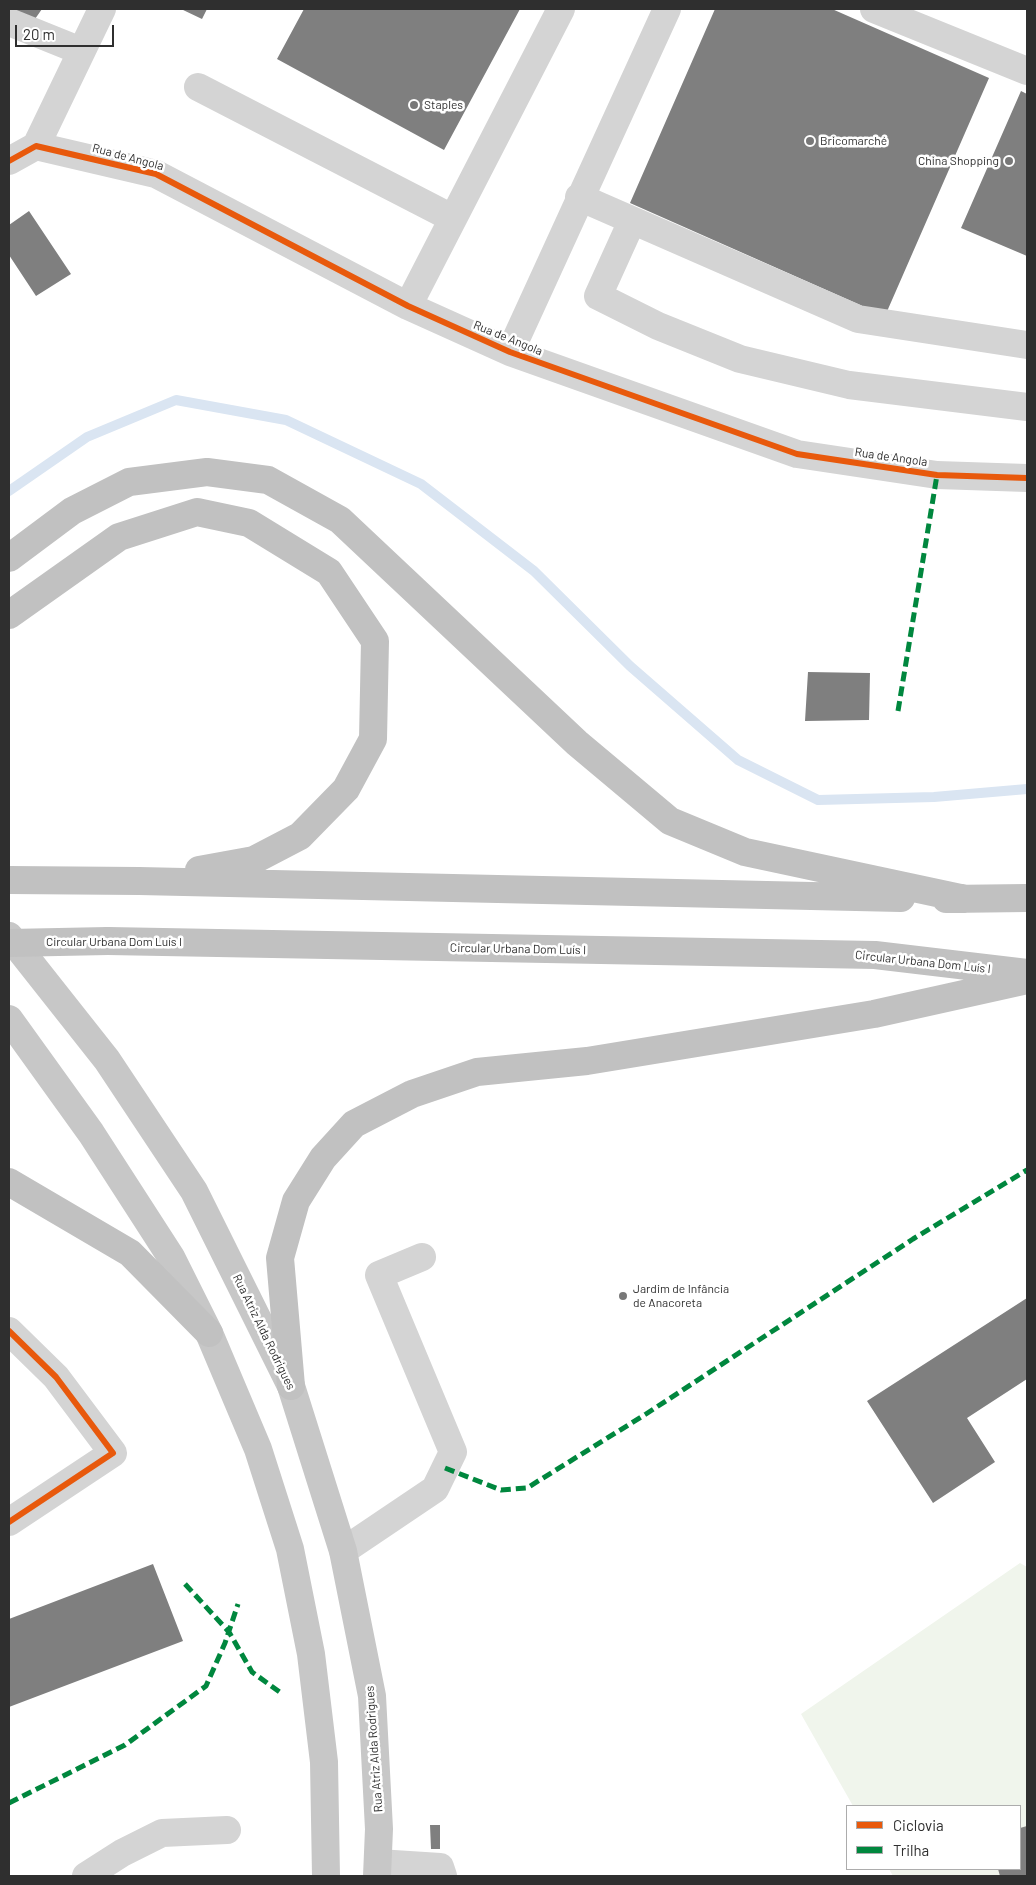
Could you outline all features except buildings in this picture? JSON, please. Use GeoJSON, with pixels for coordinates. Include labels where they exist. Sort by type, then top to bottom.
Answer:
{"type":"FeatureCollection","features":[{"type":"Feature","properties":{"kind":"highway"},"geometry":{"type":"LineString","coordinates":[[9,558],[72,511],[129,482],[207,472],[268,480],[340,520],[577,743],[670,821],[745,852],[964,899]]}},
{"type":"Feature","properties":{"kind":"highway"},"geometry":{"type":"LineString","coordinates":[[9,615],[119,537],[197,512],[249,523],[329,572],[375,641],[374,739],[346,789],[340,796],[300,836],[254,860],[139,881]]}},
{"type":"Feature","properties":{"kind":"highway"},"geometry":{"type":"LineString","coordinates":[[9,880],[139,881],[964,899],[1027,898]]}},
{"type":"Feature","properties":{"kind":"highway","name":"Circular Urbana Dom Luís I"},"geometry":{"type":"LineString","coordinates":[[9,943],[108,941],[875,955],[1027,973]]}},
{"type":"Feature","properties":{"kind":"highway"},"geometry":{"type":"LineString","coordinates":[[291,1386],[280,1258],[296,1202],[323,1158],[354,1124],[412,1094],[477,1072],[587,1062],[865,1015],[1027,980]]}},
{"type":"Feature","properties":{"kind":"highway"},"geometry":{"type":"LineString","coordinates":[[9,1182],[130,1252],[209,1333]]}},
{"type":"Feature","properties":{"kind":"main road","name":"Rua Atriz Alda Rodrigues"},"geometry":{"type":"LineString","coordinates":[[9,936],[107,1060],[194,1190],[291,1386],[343,1551],[372,1696],[379,1829],[377,1870]]}},
{"type":"Feature","properties":{"kind":"main road"},"geometry":{"type":"LineString","coordinates":[[9,1019],[91,1133],[171,1257],[209,1333],[258,1449],[290,1550],[311,1654],[324,1762],[326,1876]]}},
{"type":"Feature","properties":{"kind":"street"},"geometry":{"type":"LineString","coordinates":[[408,306],[561,9]]}},
{"type":"Feature","properties":{"kind":"street"},"geometry":{"type":"LineString","coordinates":[[510,352],[667,9]]}},
{"type":"Feature","properties":{"kind":"street"},"geometry":{"type":"LineString","coordinates":[[874,9],[1027,71]]}},
{"type":"Feature","properties":{"kind":"street"},"geometry":{"type":"LineString","coordinates":[[9,161],[36,146],[81,51],[92,13]]}},
{"type":"Feature","properties":{"kind":"street"},"geometry":{"type":"LineString","coordinates":[[9,22],[81,51]]}},
{"type":"Feature","properties":{"kind":"street"},"geometry":{"type":"LineString","coordinates":[[198,87],[452,218]]}},
{"type":"Feature","properties":{"kind":"street","name":"Rua de Angola"},"geometry":{"type":"LineString","coordinates":[[36,146],[156,174],[408,306],[510,352],[796,454],[937,475],[1027,478]]}},
{"type":"Feature","properties":{"kind":"street"},"geometry":{"type":"LineString","coordinates":[[579,198],[858,319],[1027,346]]}},
{"type":"Feature","properties":{"kind":"street"},"geometry":{"type":"LineString","coordinates":[[632,221],[598,296],[658,326],[740,359],[849,385],[1027,407]]}},
{"type":"Feature","properties":{"kind":"street"},"geometry":{"type":"LineString","coordinates":[[343,1551],[435,1489],[453,1452],[379,1275],[422,1257]]}},
{"type":"Feature","properties":{"kind":"street"},"geometry":{"type":"LineString","coordinates":[[9,1331],[56,1377],[113,1453],[9,1522]]}},
{"type":"Feature","properties":{"kind":"street"},"geometry":{"type":"LineString","coordinates":[[86,1876],[122,1853],[162,1833],[227,1830]]}},
{"type":"Feature","properties":{"kind":"street"},"geometry":{"type":"LineString","coordinates":[[377,1870],[440,1867],[443,1876]]}},
{"type":"Feature","properties":{"kind":"shaded area"},"geometry":{"type":"Polygon","coordinates":[[[1020,1563],[1027,1567],[1027,1876],[893,1876],[890,1870],[1021,1870],[1021,1805],[852,1805],[801,1714],[1020,1563]]]}},
{"type":"Feature","properties":{"kind":"waterway"},"geometry":{"type":"LineString","coordinates":[[9,491],[87,437],[176,400],[286,420],[421,484],[534,571],[630,666],[738,760],[818,800],[934,797],[1027,789]]}},
{"type":"Feature","properties":{"kind":"marked path"},"geometry":{"type":"LineString","coordinates":[[898,711],[937,475]]}},
{"type":"Feature","properties":{"kind":"marked path"},"geometry":{"type":"LineString","coordinates":[[445,1468],[501,1490],[527,1488],[646,1414],[913,1239],[1027,1170]]}},
{"type":"Feature","properties":{"kind":"marked path"},"geometry":{"type":"LineString","coordinates":[[185,1584],[229,1632],[252,1672],[281,1693]]}},
{"type":"Feature","properties":{"kind":"marked path"},"geometry":{"type":"LineString","coordinates":[[9,1803],[125,1745],[206,1686],[225,1643],[238,1604]]}},
{"type":"Feature","properties":{"kind":"cycle path"},"geometry":{"type":"LineString","coordinates":[[9,161],[36,146],[156,174],[408,306],[510,352],[797,454],[937,475],[1027,478]]}},
{"type":"Feature","properties":{"kind":"cycle path"},"geometry":{"type":"LineString","coordinates":[[9,1331],[56,1377],[113,1453],[9,1522]]}},
{"type":"Feature","properties":{"kind":"place","name":"Staples"},"geometry":{"type":"Point","coordinates":[414,105]}},
{"type":"Feature","properties":{"kind":"place","name":"Bricomarché"},"geometry":{"type":"Point","coordinates":[810,141]}},
{"type":"Feature","properties":{"kind":"place","name":"China Shopping"},"geometry":{"type":"Point","coordinates":[1009,161]}},
{"type":"Feature","properties":{"kind":"place","name":"Jardim de Infância de Anacoreta"},"geometry":{"type":"Point","coordinates":[623,1296]}}]}
